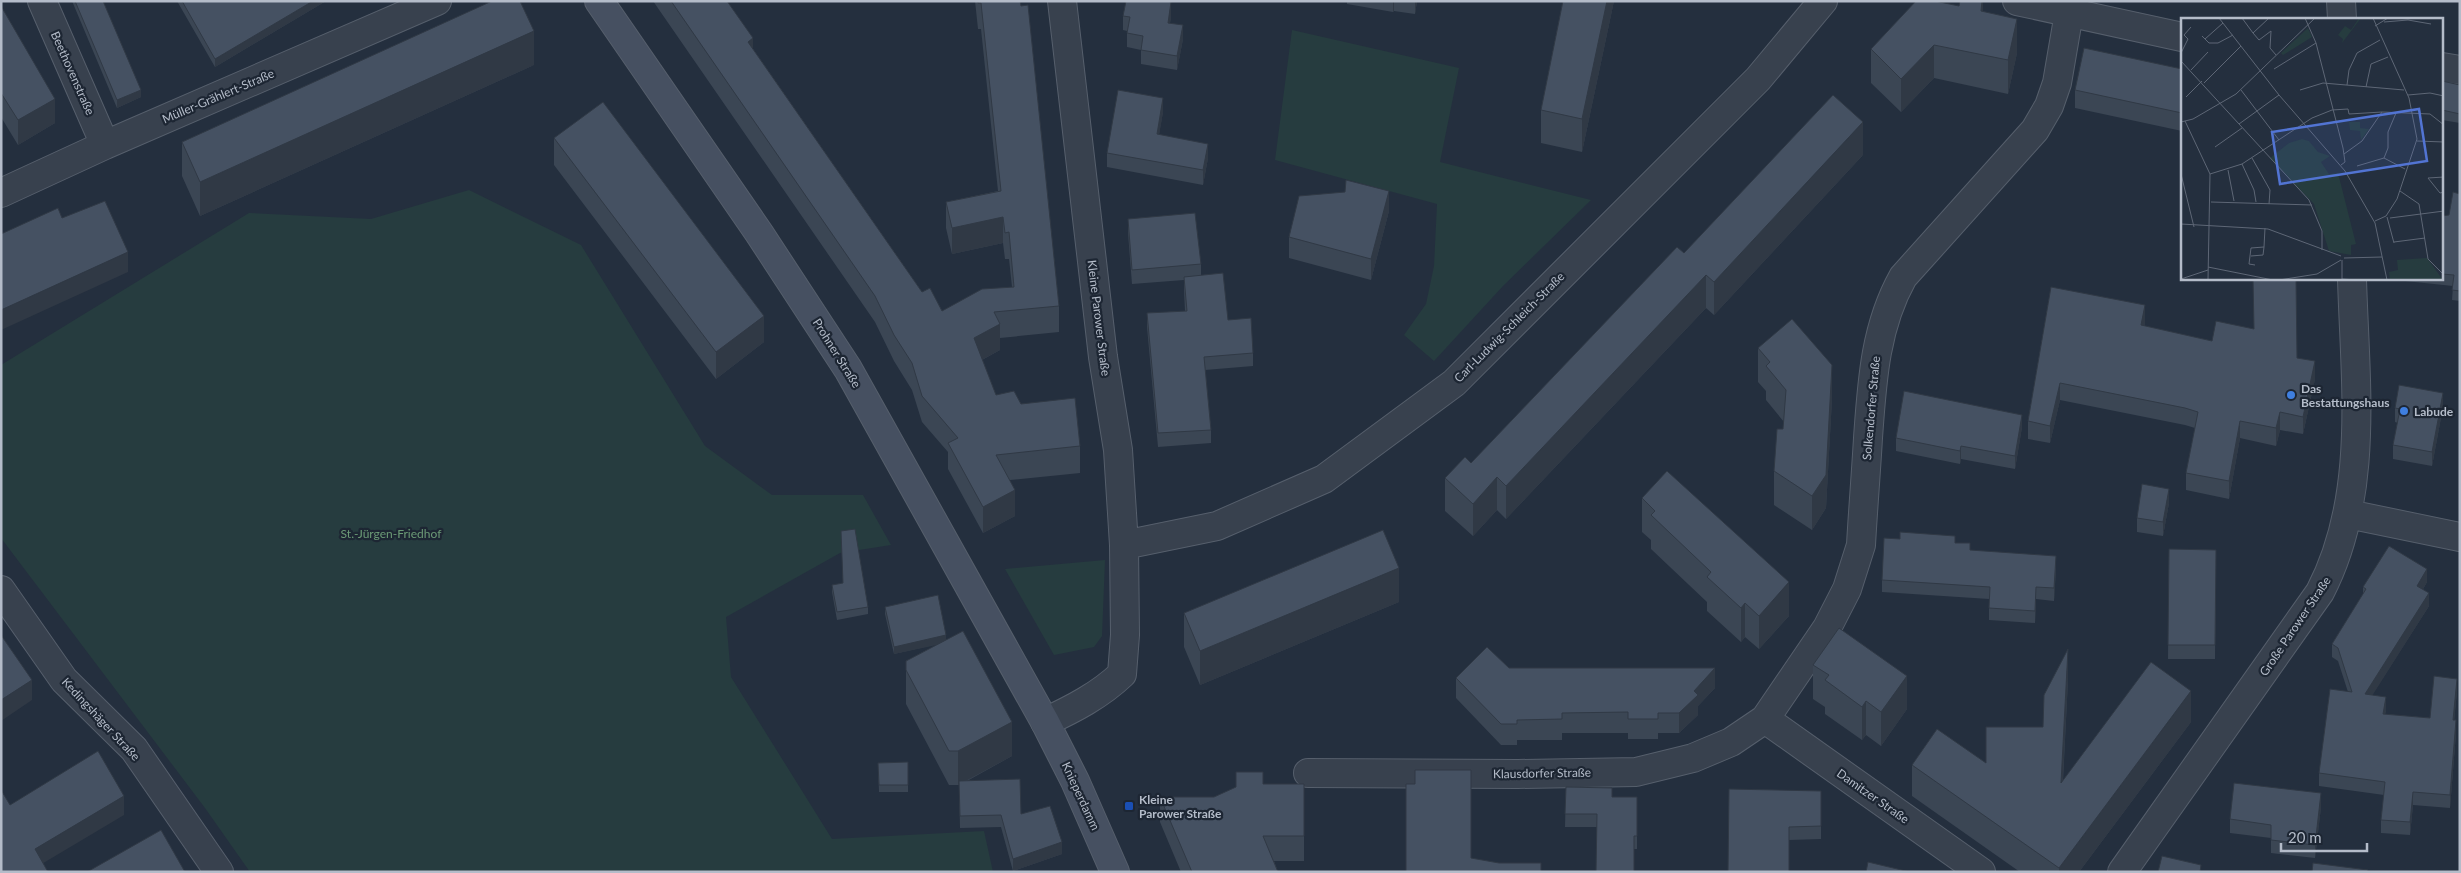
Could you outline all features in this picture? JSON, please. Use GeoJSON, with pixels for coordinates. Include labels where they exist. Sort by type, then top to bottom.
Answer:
{"type":"FeatureCollection","features":[{"type":"Feature","properties":{"kind":"main road","name":"Prohner Straße"},"geometry":{"type":"LineString","coordinates":[[599,1],[759,233],[848,369],[1046,722]]}},
{"type":"Feature","properties":{"kind":"main road","name":"Knieperdamm"},"geometry":{"type":"LineString","coordinates":[[1046,722],[1075,781],[1115,872]]}},
{"type":"Feature","properties":{"kind":"street","name":"Beethovenstraße"},"geometry":{"type":"LineString","coordinates":[[42,1],[105,145]]}},
{"type":"Feature","properties":{"kind":"street","name":"Müller-Grählert-Straße"},"geometry":{"type":"LineString","coordinates":[[1,193],[105,145],[436,1]]}},
{"type":"Feature","properties":{"kind":"street","name":"Kleine Parower Straße"},"geometry":{"type":"LineString","coordinates":[[1046,722],[1110,686],[1122,674],[1125,635],[1124,545],[1118,450],[1103,357],[1062,1]]}},
{"type":"Feature","properties":{"kind":"street","name":"Carl-Ludwig-Schleich-Straße"},"geometry":{"type":"LineString","coordinates":[[1124,545],[1217,526],[1324,479],[1454,383],[1758,80],[1822,1]]}},
{"type":"Feature","properties":{"kind":"street"},"geometry":{"type":"LineString","coordinates":[[2017,1],[2181,37]]}},
{"type":"Feature","properties":{"kind":"street"},"geometry":{"type":"LineString","coordinates":[[2341,1],[2342,18]]}},
{"type":"Feature","properties":{"kind":"street","name":"Solkendorfer Straße"},"geometry":{"type":"LineString","coordinates":[[1765,719],[1827,628],[1854,567],[1861,545],[1874,362],[1883,322],[1895,292],[1903,277],[2035,130],[2049,106],[2057,83],[2069,13]]}},
{"type":"Feature","properties":{"kind":"street"},"geometry":{"type":"LineString","coordinates":[[2444,67],[2460,70]]}},
{"type":"Feature","properties":{"kind":"street","name":"Große Parower Straße"},"geometry":{"type":"LineString","coordinates":[[2122,872],[2320,592],[2331,571],[2348,514],[2355,449],[2352,280]]}},
{"type":"Feature","properties":{"kind":"street"},"geometry":{"type":"LineString","coordinates":[[2348,514],[2460,537]]}},
{"type":"Feature","properties":{"kind":"street","name":"Kedingshäger Straße"},"geometry":{"type":"LineString","coordinates":[[1,590],[64,680],[134,750],[219,872]]}},
{"type":"Feature","properties":{"kind":"street","name":"Klausdorfer Straße"},"geometry":{"type":"LineString","coordinates":[[1308,773],[1518,774],[1636,772],[1693,758],[1731,742],[1765,719]]}},
{"type":"Feature","properties":{"kind":"street","name":"Damitzer Straße"},"geometry":{"type":"LineString","coordinates":[[1765,719],[1981,872]]}},
{"type":"Feature","properties":{"kind":"green space"},"geometry":{"type":"Polygon","coordinates":[[[1292,30],[1459,68],[1440,162],[1591,200],[1503,286],[1434,361],[1404,335],[1426,304],[1434,266],[1437,204],[1275,160],[1292,30]]]}},
{"type":"Feature","properties":{"kind":"green space","name":"St.-Jürgen-Friedhof"},"geometry":{"type":"Polygon","coordinates":[[[469,190],[581,245],[705,446],[772,495],[863,495],[891,545],[840,553],[726,617],[731,677],[832,839],[984,831],[993,872],[250,872],[205,808],[1,538],[1,365],[249,213],[371,219],[469,190]]]}},
{"type":"Feature","properties":{"kind":"green space"},"geometry":{"type":"Polygon","coordinates":[[[1105,560],[1102,636],[1094,647],[1054,655],[1005,569],[1105,560]]]}},
{"type":"Feature","properties":{"kind":"building"},"geometry":{"type":"Polygon","coordinates":[[[75,1],[103,1],[141,90],[117,100],[75,1]]]}},
{"type":"Feature","properties":{"kind":"building"},"geometry":{"type":"Polygon","coordinates":[[[182,1],[313,1],[215,59],[182,1]]]}},
{"type":"Feature","properties":{"kind":"building"},"geometry":{"type":"Polygon","coordinates":[[[492,1],[520,1],[534,31],[200,182],[182,142],[492,1]]]}},
{"type":"Feature","properties":{"kind":"building"},"geometry":{"type":"Polygon","coordinates":[[[671,1],[727,1],[753,38],[748,42],[922,292],[930,288],[942,311],[982,289],[1014,287],[1009,232],[1005,233],[1003,217],[952,228],[946,202],[1001,191],[981,3],[978,3],[978,1],[1020,1],[1021,6],[1028,5],[1059,306],[994,312],[1000,324],[974,338],[996,395],[1014,391],[1021,404],[1075,398],[1080,446],[996,455],[1015,490],[983,507],[948,443],[958,438],[922,396],[912,363],[894,335],[875,296],[671,1]]]}},
{"type":"Feature","properties":{"kind":"building"},"geometry":{"type":"Polygon","coordinates":[[[1126,1],[1171,2],[1168,23],[1183,25],[1177,56],[1141,50],[1143,36],[1127,33],[1130,17],[1123,16],[1126,1]]]}},
{"type":"Feature","properties":{"kind":"building"},"geometry":{"type":"Polygon","coordinates":[[[1563,1],[1607,1],[1582,119],[1541,110],[1563,1]]]}},
{"type":"Feature","properties":{"kind":"building"},"geometry":{"type":"Polygon","coordinates":[[[1916,1],[1935,1],[1959,6],[1960,1],[1982,1],[1981,11],[2017,19],[2008,60],[1934,45],[1901,79],[1871,49],[1916,1]]]}},
{"type":"Feature","properties":{"kind":"building"},"geometry":{"type":"Polygon","coordinates":[[[1,6],[55,99],[18,120],[1,93],[1,6]]]}},
{"type":"Feature","properties":{"kind":"building"},"geometry":{"type":"Polygon","coordinates":[[[2084,48],[2181,69],[2181,113],[2075,90],[2084,48]]]}},
{"type":"Feature","properties":{"kind":"building"},"geometry":{"type":"Polygon","coordinates":[[[2444,81],[2460,85],[2460,114],[2444,110],[2444,81]]]}},
{"type":"Feature","properties":{"kind":"building"},"geometry":{"type":"Polygon","coordinates":[[[1118,90],[1163,98],[1157,134],[1208,144],[1203,170],[1107,153],[1118,90]]]}},
{"type":"Feature","properties":{"kind":"building"},"geometry":{"type":"Polygon","coordinates":[[[1833,95],[1863,122],[1714,282],[1706,275],[1506,486],[1497,477],[1473,504],[1445,478],[1465,457],[1471,463],[1677,247],[1684,253],[1833,95]]]}},
{"type":"Feature","properties":{"kind":"building"},"geometry":{"type":"Polygon","coordinates":[[[603,102],[764,316],[716,352],[554,138],[603,102]]]}},
{"type":"Feature","properties":{"kind":"building"},"geometry":{"type":"Polygon","coordinates":[[[1346,180],[1389,191],[1371,259],[1289,237],[1299,196],[1345,192],[1346,180]]]}},
{"type":"Feature","properties":{"kind":"building"},"geometry":{"type":"Polygon","coordinates":[[[2453,192],[2460,194],[2460,291],[2452,290],[2454,275],[2444,274],[2444,216],[2449,215],[2453,192]]]}},
{"type":"Feature","properties":{"kind":"building"},"geometry":{"type":"Polygon","coordinates":[[[105,201],[128,252],[1,310],[1,234],[58,208],[62,218],[105,201]]]}},
{"type":"Feature","properties":{"kind":"building"},"geometry":{"type":"Polygon","coordinates":[[[1195,213],[1201,264],[1132,270],[1128,219],[1195,213]]]}},
{"type":"Feature","properties":{"kind":"building"},"geometry":{"type":"Polygon","coordinates":[[[1223,273],[1228,320],[1251,318],[1253,353],[1204,357],[1211,430],[1158,433],[1147,313],[1187,311],[1184,277],[1223,273]]]}},
{"type":"Feature","properties":{"kind":"building"},"geometry":{"type":"Polygon","coordinates":[[[2253,280],[2296,280],[2297,358],[2315,361],[2303,417],[2280,412],[2276,428],[2240,421],[2229,481],[2186,473],[2198,412],[2185,408],[2060,383],[2050,426],[2028,421],[2051,287],[2145,305],[2141,325],[2212,341],[2216,321],[2254,329],[2253,280]]]}},
{"type":"Feature","properties":{"kind":"building"},"geometry":{"type":"Polygon","coordinates":[[[1792,319],[1832,365],[1826,475],[1812,496],[1774,471],[1777,429],[1783,429],[1786,390],[1766,366],[1770,362],[1758,348],[1792,319]]]}},
{"type":"Feature","properties":{"kind":"building"},"geometry":{"type":"Polygon","coordinates":[[[2399,385],[2443,393],[2432,452],[2393,445],[2400,409],[2395,408],[2399,385]]]}},
{"type":"Feature","properties":{"kind":"building"},"geometry":{"type":"Polygon","coordinates":[[[1904,391],[2022,415],[2015,456],[1961,446],[1960,451],[1896,438],[1904,391]]]}},
{"type":"Feature","properties":{"kind":"building"},"geometry":{"type":"Polygon","coordinates":[[[1667,471],[1789,582],[1759,616],[1745,603],[1741,608],[1707,577],[1711,572],[1651,515],[1655,511],[1642,498],[1667,471]]]}},
{"type":"Feature","properties":{"kind":"building"},"geometry":{"type":"Polygon","coordinates":[[[2142,484],[2169,489],[2163,522],[2137,518],[2142,484]]]}},
{"type":"Feature","properties":{"kind":"building"},"geometry":{"type":"Polygon","coordinates":[[[855,529],[868,607],[837,612],[832,585],[843,583],[841,531],[855,529]]]}},
{"type":"Feature","properties":{"kind":"building"},"geometry":{"type":"Polygon","coordinates":[[[1383,530],[1399,568],[1200,651],[1184,613],[1383,530]]]}},
{"type":"Feature","properties":{"kind":"building"},"geometry":{"type":"Polygon","coordinates":[[[1900,532],[1955,536],[1955,543],[1970,543],[1970,550],[2056,556],[2054,588],[2036,587],[2035,611],[1989,608],[1990,587],[1882,580],[1884,538],[1900,539],[1900,532]]]}},
{"type":"Feature","properties":{"kind":"building"},"geometry":{"type":"Polygon","coordinates":[[[2389,546],[2427,569],[2417,586],[2429,593],[2365,694],[2386,697],[2383,714],[2430,718],[2434,676],[2457,679],[2453,720],[2456,720],[2450,795],[2413,792],[2410,822],[2381,820],[2385,782],[2319,773],[2330,689],[2352,692],[2338,648],[2332,644],[2366,589],[2363,587],[2389,546]]]}},
{"type":"Feature","properties":{"kind":"building"},"geometry":{"type":"Polygon","coordinates":[[[2169,549],[2216,550],[2215,645],[2168,645],[2169,549]]]}},
{"type":"Feature","properties":{"kind":"building"},"geometry":{"type":"Polygon","coordinates":[[[938,595],[946,635],[894,647],[885,607],[938,595]]]}},
{"type":"Feature","properties":{"kind":"building"},"geometry":{"type":"Polygon","coordinates":[[[1839,628],[1907,676],[1881,712],[1866,701],[1862,707],[1825,680],[1829,675],[1813,665],[1839,628]]]}},
{"type":"Feature","properties":{"kind":"building"},"geometry":{"type":"Polygon","coordinates":[[[963,631],[1012,722],[958,751],[949,751],[906,670],[906,661],[963,631]]]}},
{"type":"Feature","properties":{"kind":"building"},"geometry":{"type":"Polygon","coordinates":[[[1,635],[32,680],[1,700],[1,635]]]}},
{"type":"Feature","properties":{"kind":"building"},"geometry":{"type":"Polygon","coordinates":[[[1487,647],[1509,668],[1715,668],[1694,691],[1698,695],[1679,713],[1658,713],[1658,719],[1628,719],[1628,712],[1562,713],[1562,719],[1517,720],[1517,724],[1501,724],[1456,678],[1487,647]]]}},
{"type":"Feature","properties":{"kind":"building"},"geometry":{"type":"Polygon","coordinates":[[[2068,649],[2061,783],[2151,662],[2191,691],[2059,868],[1912,765],[1937,729],[1986,763],[1986,727],[2043,727],[2044,695],[2068,649]]]}},
{"type":"Feature","properties":{"kind":"building"},"geometry":{"type":"Polygon","coordinates":[[[98,751],[124,796],[35,849],[48,872],[1,872],[1,790],[10,805],[98,751]]]}},
{"type":"Feature","properties":{"kind":"building"},"geometry":{"type":"Polygon","coordinates":[[[908,762],[908,785],[879,785],[878,763],[908,762]]]}},
{"type":"Feature","properties":{"kind":"building"},"geometry":{"type":"Polygon","coordinates":[[[1415,770],[1471,770],[1471,858],[1499,863],[1541,863],[1541,872],[1406,872],[1406,784],[1415,784],[1415,770]]]}},
{"type":"Feature","properties":{"kind":"building"},"geometry":{"type":"Polygon","coordinates":[[[1236,772],[1263,772],[1263,784],[1304,784],[1304,836],[1263,836],[1278,872],[1192,872],[1160,797],[1214,797],[1236,787],[1236,772]]]}},
{"type":"Feature","properties":{"kind":"building"},"geometry":{"type":"Polygon","coordinates":[[[1020,779],[1021,814],[1050,806],[1062,842],[1013,859],[1001,815],[960,816],[959,781],[1020,779]]]}},
{"type":"Feature","properties":{"kind":"building"},"geometry":{"type":"Polygon","coordinates":[[[2234,783],[2321,793],[2315,845],[2271,840],[2271,825],[2230,819],[2234,783]]]}},
{"type":"Feature","properties":{"kind":"building"},"geometry":{"type":"Polygon","coordinates":[[[1566,787],[1612,788],[1612,797],[1637,797],[1637,836],[1634,836],[1634,872],[1596,872],[1597,814],[1565,814],[1566,787]]]}},
{"type":"Feature","properties":{"kind":"building"},"geometry":{"type":"Polygon","coordinates":[[[1729,789],[1821,791],[1821,826],[1789,827],[1789,872],[1728,872],[1729,789]]]}},
{"type":"Feature","properties":{"kind":"building"},"geometry":{"type":"Polygon","coordinates":[[[161,830],[185,872],[87,872],[161,830]]]}},
{"type":"Feature","properties":{"kind":"building"},"geometry":{"type":"Polygon","coordinates":[[[2162,856],[2201,865],[2200,872],[2158,872],[2162,856]]]}},
{"type":"Feature","properties":{"kind":"building"},"geometry":{"type":"Polygon","coordinates":[[[1868,862],[1910,872],[1866,872],[1868,862]]]}},
{"type":"Feature","properties":{"kind":"building"},"geometry":{"type":"Polygon","coordinates":[[[2313,863],[2368,870],[2367,872],[2312,872],[2313,863]]]}},
{"type":"Feature","properties":{"kind":"place","name":"Das Bestattungshaus"},"geometry":{"type":"Point","coordinates":[2291,395]}},
{"type":"Feature","properties":{"kind":"place","name":"Labude"},"geometry":{"type":"Point","coordinates":[2404,411]}},
{"type":"Feature","properties":{"kind":"place","name":"Kleine Parower Straße"},"geometry":{"type":"Point","coordinates":[1129,806]}}]}
